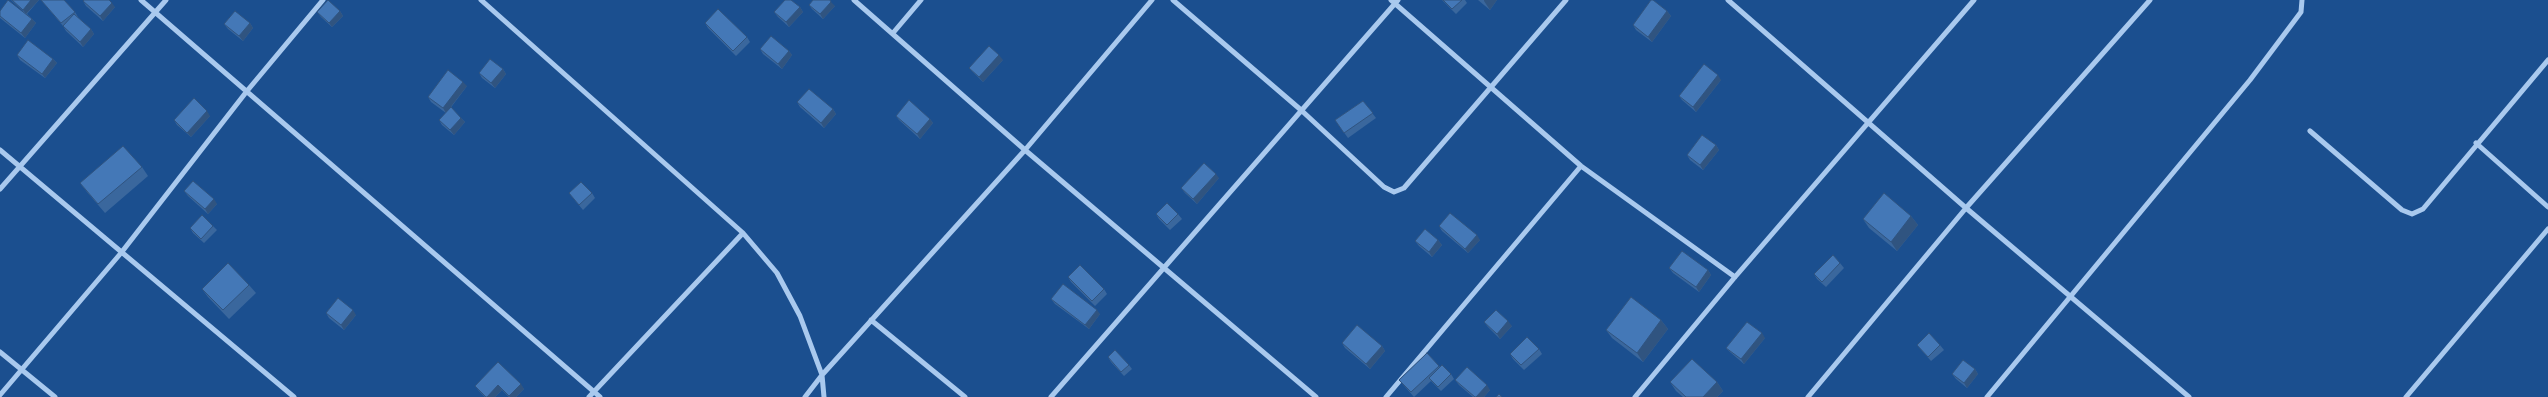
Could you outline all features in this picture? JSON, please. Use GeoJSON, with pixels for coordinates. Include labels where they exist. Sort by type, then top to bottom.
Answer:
{"type":"FeatureCollection","features":[{"type":"Feature","properties":{"kind":"street"},"geometry":{"type":"LineString","coordinates":[[141,0],[600,397]]}},
{"type":"Feature","properties":{"kind":"street"},"geometry":{"type":"LineString","coordinates":[[0,189],[166,0]]}},
{"type":"Feature","properties":{"kind":"street"},"geometry":{"type":"LineString","coordinates":[[0,395],[121,253],[247,91],[324,0]]}},
{"type":"Feature","properties":{"kind":"street"},"geometry":{"type":"LineString","coordinates":[[481,0],[743,233],[777,273],[800,316],[822,375],[824,397]]}},
{"type":"Feature","properties":{"kind":"street"},"geometry":{"type":"LineString","coordinates":[[854,0],[1025,150],[1316,397]]}},
{"type":"Feature","properties":{"kind":"street"},"geometry":{"type":"LineString","coordinates":[[893,34],[921,0]]}},
{"type":"Feature","properties":{"kind":"street"},"geometry":{"type":"LineString","coordinates":[[805,397],[822,375],[1025,150],[1152,0]]}},
{"type":"Feature","properties":{"kind":"street"},"geometry":{"type":"LineString","coordinates":[[1173,0],[1301,110],[1384,187],[1394,192],[1404,188],[1566,0]]}},
{"type":"Feature","properties":{"kind":"street"},"geometry":{"type":"LineString","coordinates":[[1728,0],[1966,208],[2189,397]]}},
{"type":"Feature","properties":{"kind":"street"},"geometry":{"type":"LineString","coordinates":[[1635,397],[1735,277],[1869,124],[1974,0]]}},
{"type":"Feature","properties":{"kind":"street"},"geometry":{"type":"LineString","coordinates":[[1808,397],[1966,208],[2150,0]]}},
{"type":"Feature","properties":{"kind":"street"},"geometry":{"type":"LineString","coordinates":[[1987,397],[2250,80],[2301,12],[2302,0]]}},
{"type":"Feature","properties":{"kind":"street"},"geometry":{"type":"LineString","coordinates":[[1051,397],[1395,1],[1581,166],[1735,277]]}},
{"type":"Feature","properties":{"kind":"street"},"geometry":{"type":"LineString","coordinates":[[2310,131],[2402,210],[2412,214],[2423,209],[2476,143],[2548,60]]}},
{"type":"Feature","properties":{"kind":"street"},"geometry":{"type":"LineString","coordinates":[[2476,143],[2548,208]]}},
{"type":"Feature","properties":{"kind":"street"},"geometry":{"type":"LineString","coordinates":[[0,150],[294,397]]}},
{"type":"Feature","properties":{"kind":"street"},"geometry":{"type":"LineString","coordinates":[[1386,397],[1581,166]]}},
{"type":"Feature","properties":{"kind":"street"},"geometry":{"type":"LineString","coordinates":[[2406,397],[2548,229]]}},
{"type":"Feature","properties":{"kind":"street"},"geometry":{"type":"LineString","coordinates":[[589,397],[743,233]]}},
{"type":"Feature","properties":{"kind":"street"},"geometry":{"type":"LineString","coordinates":[[871,320],[965,397]]}},
{"type":"Feature","properties":{"kind":"street"},"geometry":{"type":"LineString","coordinates":[[0,352],[55,397]]}},
{"type":"Feature","properties":{"kind":"building"},"geometry":{"type":"Polygon","coordinates":[[[8,0],[32,19],[21,33],[0,16],[0,11],[8,0]]]}},
{"type":"Feature","properties":{"kind":"building"},"geometry":{"type":"Polygon","coordinates":[[[12,0],[31,0],[23,10],[12,0]]]}},
{"type":"Feature","properties":{"kind":"building"},"geometry":{"type":"Polygon","coordinates":[[[41,0],[64,0],[75,12],[61,23],[41,0]]]}},
{"type":"Feature","properties":{"kind":"building"},"geometry":{"type":"Polygon","coordinates":[[[84,0],[109,0],[112,3],[100,16],[84,0]]]}},
{"type":"Feature","properties":{"kind":"building"},"geometry":{"type":"Polygon","coordinates":[[[328,0],[340,11],[329,23],[317,12],[328,0]]]}},
{"type":"Feature","properties":{"kind":"building"},"geometry":{"type":"Polygon","coordinates":[[[785,0],[791,0],[800,7],[786,22],[774,12],[785,0]]]}},
{"type":"Feature","properties":{"kind":"building"},"geometry":{"type":"Polygon","coordinates":[[[813,0],[830,0],[831,2],[820,14],[809,5],[813,0]]]}},
{"type":"Feature","properties":{"kind":"building"},"geometry":{"type":"Polygon","coordinates":[[[1443,0],[1462,0],[1452,9],[1443,0]]]}},
{"type":"Feature","properties":{"kind":"building"},"geometry":{"type":"Polygon","coordinates":[[[1651,0],[1667,11],[1648,37],[1633,25],[1651,0]]]}},
{"type":"Feature","properties":{"kind":"building"},"geometry":{"type":"Polygon","coordinates":[[[718,9],[747,37],[733,51],[705,23],[718,9]]]}},
{"type":"Feature","properties":{"kind":"building"},"geometry":{"type":"Polygon","coordinates":[[[235,11],[250,23],[239,36],[224,24],[235,11]]]}},
{"type":"Feature","properties":{"kind":"building"},"geometry":{"type":"Polygon","coordinates":[[[74,14],[91,29],[80,42],[63,26],[74,14]]]}},
{"type":"Feature","properties":{"kind":"building"},"geometry":{"type":"Polygon","coordinates":[[[771,36],[789,51],[778,64],[760,49],[771,36]]]}},
{"type":"Feature","properties":{"kind":"building"},"geometry":{"type":"Polygon","coordinates":[[[28,40],[53,59],[42,74],[17,55],[28,40]]]}},
{"type":"Feature","properties":{"kind":"building"},"geometry":{"type":"Polygon","coordinates":[[[989,46],[999,55],[979,77],[969,68],[989,46]]]}},
{"type":"Feature","properties":{"kind":"building"},"geometry":{"type":"Polygon","coordinates":[[[490,59],[503,69],[491,83],[479,73],[490,59]]]}},
{"type":"Feature","properties":{"kind":"building"},"geometry":{"type":"Polygon","coordinates":[[[1704,64],[1718,75],[1693,107],[1679,96],[1704,64]]]}},
{"type":"Feature","properties":{"kind":"building"},"geometry":{"type":"Polygon","coordinates":[[[448,70],[463,82],[443,108],[428,97],[448,70]]]}},
{"type":"Feature","properties":{"kind":"building"},"geometry":{"type":"Polygon","coordinates":[[[809,89],[833,109],[821,123],[797,102],[809,89]]]}},
{"type":"Feature","properties":{"kind":"building"},"geometry":{"type":"Polygon","coordinates":[[[194,98],[207,111],[187,133],[174,120],[194,98]]]}},
{"type":"Feature","properties":{"kind":"building"},"geometry":{"type":"Polygon","coordinates":[[[909,100],[930,119],[917,134],[896,116],[909,100]]]}},
{"type":"Feature","properties":{"kind":"building"},"geometry":{"type":"Polygon","coordinates":[[[1363,101],[1373,113],[1344,133],[1335,120],[1363,101]]]}},
{"type":"Feature","properties":{"kind":"building"},"geometry":{"type":"Polygon","coordinates":[[[451,107],[461,118],[450,130],[439,120],[451,107]]]}},
{"type":"Feature","properties":{"kind":"building"},"geometry":{"type":"Polygon","coordinates":[[[1702,135],[1716,145],[1700,165],[1687,155],[1702,135]]]}},
{"type":"Feature","properties":{"kind":"building"},"geometry":{"type":"Polygon","coordinates":[[[123,146],[142,167],[98,204],[80,183],[123,146]]]}},
{"type":"Feature","properties":{"kind":"building"},"geometry":{"type":"Polygon","coordinates":[[[1204,163],[1216,174],[1193,199],[1181,188],[1204,163]]]}},
{"type":"Feature","properties":{"kind":"building"},"geometry":{"type":"Polygon","coordinates":[[[193,181],[214,199],[205,209],[184,191],[193,181]]]}},
{"type":"Feature","properties":{"kind":"building"},"geometry":{"type":"Polygon","coordinates":[[[581,182],[592,193],[579,205],[569,193],[581,182]]]}},
{"type":"Feature","properties":{"kind":"building"},"geometry":{"type":"Polygon","coordinates":[[[1884,193],[1911,216],[1891,242],[1863,219],[1884,193]]]}},
{"type":"Feature","properties":{"kind":"building"},"geometry":{"type":"Polygon","coordinates":[[[1167,203],[1178,214],[1167,225],[1156,214],[1167,203]]]}},
{"type":"Feature","properties":{"kind":"building"},"geometry":{"type":"Polygon","coordinates":[[[1450,213],[1477,235],[1465,249],[1439,226],[1450,213]]]}},
{"type":"Feature","properties":{"kind":"building"},"geometry":{"type":"Polygon","coordinates":[[[202,215],[213,226],[201,239],[190,228],[202,215]]]}},
{"type":"Feature","properties":{"kind":"building"},"geometry":{"type":"Polygon","coordinates":[[[1425,229],[1438,240],[1429,252],[1415,241],[1425,229]]]}},
{"type":"Feature","properties":{"kind":"building"},"geometry":{"type":"Polygon","coordinates":[[[1682,251],[1708,270],[1696,287],[1669,268],[1682,251]]]}},
{"type":"Feature","properties":{"kind":"building"},"geometry":{"type":"Polygon","coordinates":[[[1833,255],[1840,263],[1822,282],[1814,274],[1833,255]]]}},
{"type":"Feature","properties":{"kind":"building"},"geometry":{"type":"Polygon","coordinates":[[[228,263],[249,285],[223,310],[202,289],[228,263]]]}},
{"type":"Feature","properties":{"kind":"building"},"geometry":{"type":"Polygon","coordinates":[[[1080,265],[1104,289],[1092,301],[1068,277],[1080,265]]]}},
{"type":"Feature","properties":{"kind":"building"},"geometry":{"type":"Polygon","coordinates":[[[1063,284],[1097,310],[1085,325],[1051,299],[1063,284]]]}},
{"type":"Feature","properties":{"kind":"building"},"geometry":{"type":"Polygon","coordinates":[[[1631,297],[1661,320],[1637,353],[1606,330],[1631,297]]]}},
{"type":"Feature","properties":{"kind":"building"},"geometry":{"type":"Polygon","coordinates":[[[338,298],[353,310],[341,325],[326,313],[338,298]]]}},
{"type":"Feature","properties":{"kind":"building"},"geometry":{"type":"Polygon","coordinates":[[[1496,310],[1508,321],[1497,334],[1484,322],[1496,310]]]}},
{"type":"Feature","properties":{"kind":"building"},"geometry":{"type":"Polygon","coordinates":[[[1747,322],[1762,333],[1741,359],[1726,348],[1747,322]]]}},
{"type":"Feature","properties":{"kind":"building"},"geometry":{"type":"Polygon","coordinates":[[[1357,325],[1382,346],[1366,364],[1342,343],[1357,325]]]}},
{"type":"Feature","properties":{"kind":"building"},"geometry":{"type":"Polygon","coordinates":[[[1929,333],[1940,345],[1928,357],[1917,345],[1929,333]]]}},
{"type":"Feature","properties":{"kind":"building"},"geometry":{"type":"Polygon","coordinates":[[[1527,337],[1539,349],[1521,365],[1510,354],[1527,337]]]}},
{"type":"Feature","properties":{"kind":"building"},"geometry":{"type":"Polygon","coordinates":[[[1115,350],[1129,365],[1121,372],[1108,357],[1115,350]]]}},
{"type":"Feature","properties":{"kind":"building"},"geometry":{"type":"Polygon","coordinates":[[[1427,353],[1439,366],[1411,392],[1399,380],[1427,353]]]}},
{"type":"Feature","properties":{"kind":"building"},"geometry":{"type":"Polygon","coordinates":[[[1692,359],[1717,382],[1703,397],[1686,397],[1670,382],[1692,359]]]}},
{"type":"Feature","properties":{"kind":"building"},"geometry":{"type":"Polygon","coordinates":[[[1963,360],[1975,369],[1964,383],[1952,374],[1963,360]]]}},
{"type":"Feature","properties":{"kind":"building"},"geometry":{"type":"Polygon","coordinates":[[[498,362],[521,384],[509,396],[498,385],[486,397],[475,386],[498,362]]]}},
{"type":"Feature","properties":{"kind":"building"},"geometry":{"type":"Polygon","coordinates":[[[1442,365],[1451,374],[1438,387],[1429,378],[1442,365]]]}},
{"type":"Feature","properties":{"kind":"building"},"geometry":{"type":"Polygon","coordinates":[[[1467,367],[1487,385],[1476,397],[1455,380],[1467,367]]]}}]}
